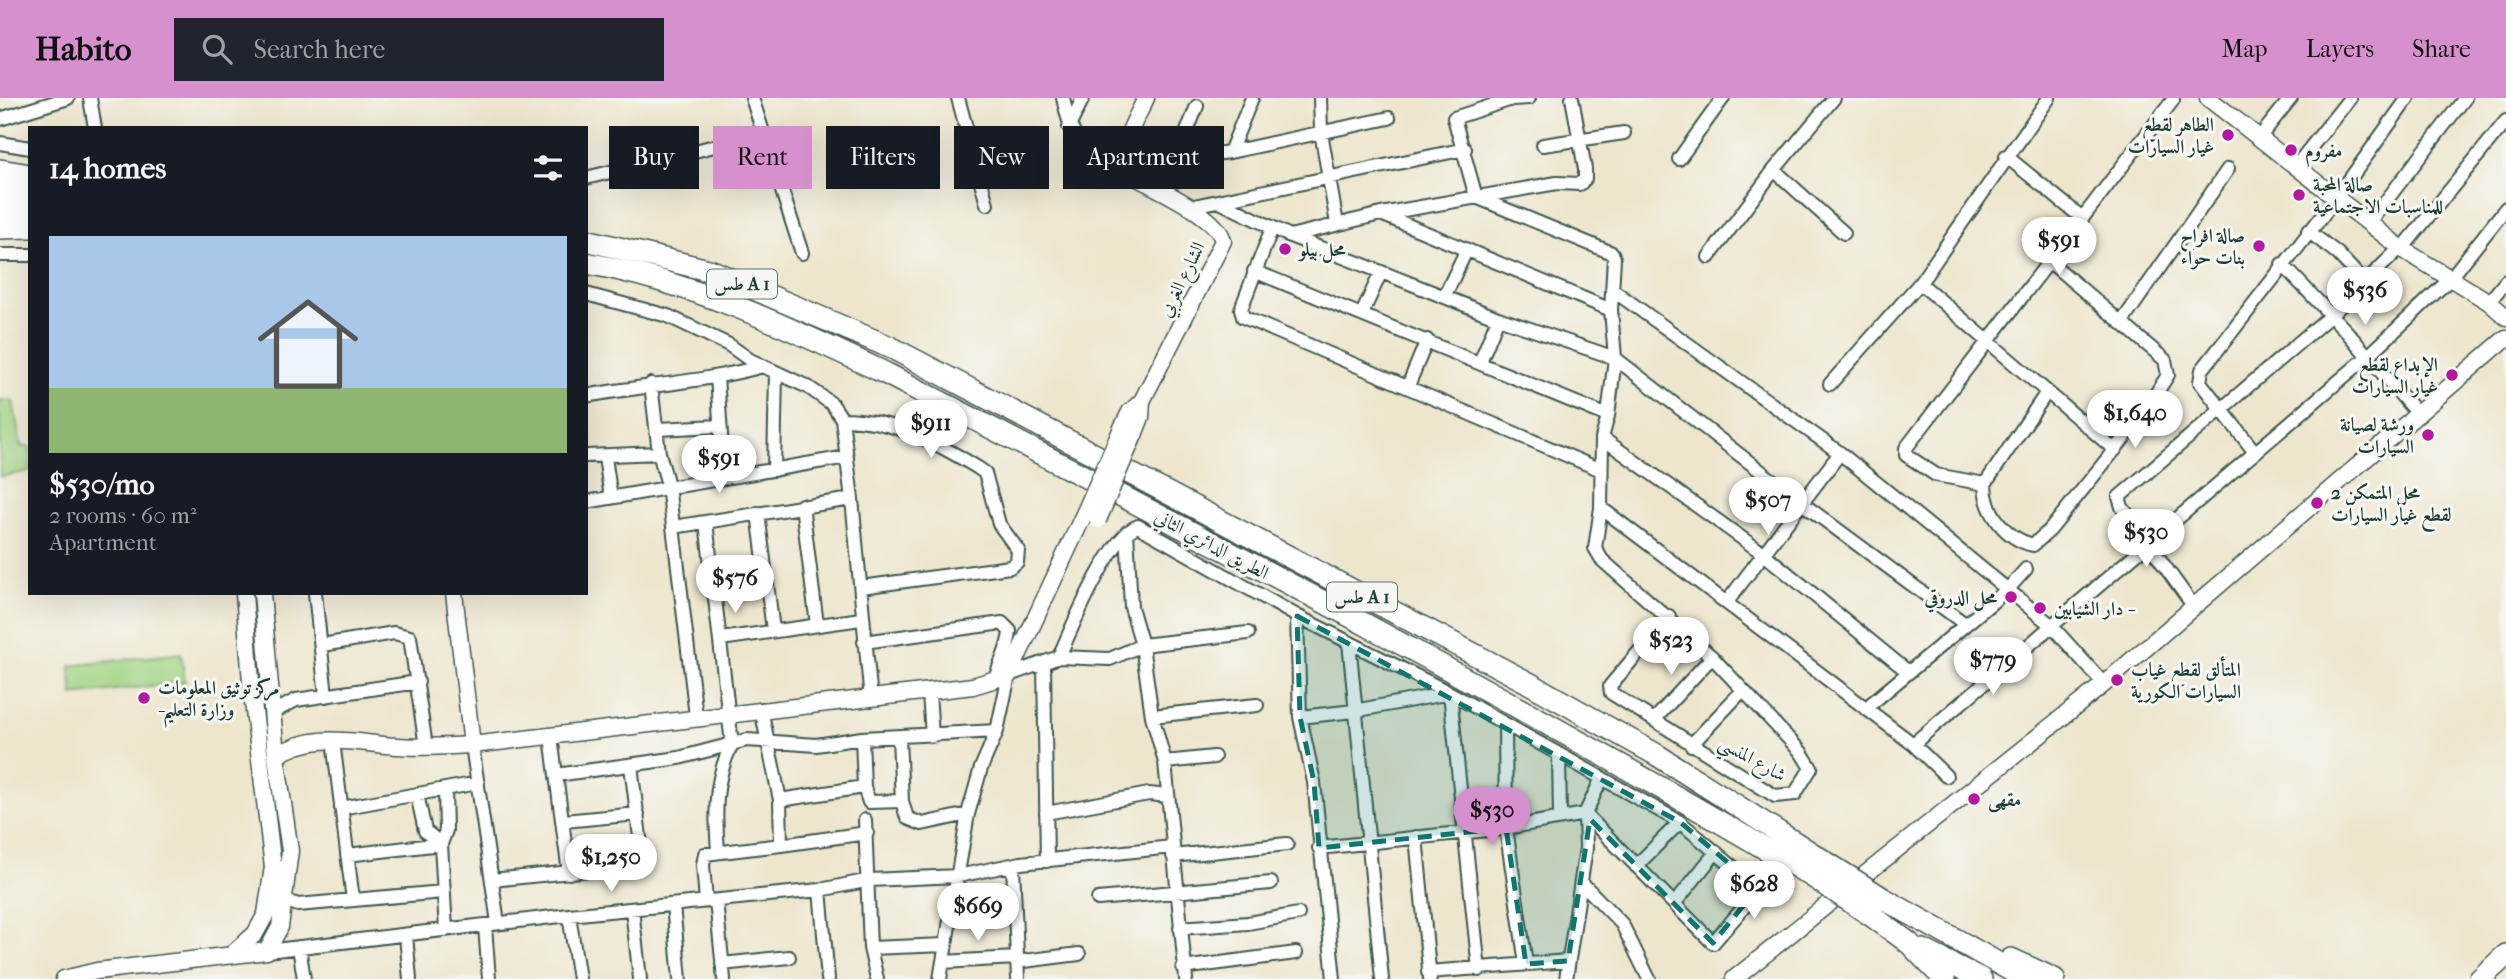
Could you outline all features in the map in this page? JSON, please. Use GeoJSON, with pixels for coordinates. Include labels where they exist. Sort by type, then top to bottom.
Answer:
{"type":"FeatureCollection","features":[{"type":"Feature","properties":{"kind":"highway"},"geometry":{"type":"LineString","coordinates":[[0,170],[28,175]]}},
{"type":"Feature","properties":{"kind":"highway"},"geometry":{"type":"LineString","coordinates":[[0,228],[28,228]]}},
{"type":"Feature","properties":{"kind":"highway","name":"الطريق الدائري الثاني"},"geometry":{"type":"LineString","coordinates":[[588,240],[712,271],[892,348],[1538,688],[1657,755],[1818,869]]}},
{"type":"Feature","properties":{"kind":"highway","name":"الطريق الدائري الثاني"},"geometry":{"type":"LineString","coordinates":[[588,264],[700,293],[792,328],[885,373],[1476,682],[1818,869]]}},
{"type":"Feature","properties":{"kind":"highway"},"geometry":{"type":"LineString","coordinates":[[1818,869],[1878,908],[1967,947],[2026,979]]}},
{"type":"Feature","properties":{"kind":"highway"},"geometry":{"type":"LineString","coordinates":[[1878,908],[1944,979]]}},
{"type":"Feature","properties":{"kind":"highway"},"geometry":{"type":"LineString","coordinates":[[1909,943],[1981,979]]}},
{"type":"Feature","properties":{"kind":"highway"},"geometry":{"type":"LineString","coordinates":[[1967,947],[2011,959],[2054,979]]}},
{"type":"Feature","properties":{"kind":"street"},"geometry":{"type":"LineString","coordinates":[[0,119],[68,98]]}},
{"type":"Feature","properties":{"kind":"street"},"geometry":{"type":"LineString","coordinates":[[89,98],[95,126]]}},
{"type":"Feature","properties":{"kind":"street"},"geometry":{"type":"LineString","coordinates":[[752,98],[761,126]]}},
{"type":"Feature","properties":{"kind":"street"},"geometry":{"type":"LineString","coordinates":[[958,98],[987,204]]}},
{"type":"Feature","properties":{"kind":"street"},"geometry":{"type":"LineString","coordinates":[[1063,98],[1069,126]]}},
{"type":"Feature","properties":{"kind":"street"},"geometry":{"type":"LineString","coordinates":[[1069,126],[1083,98]]}},
{"type":"Feature","properties":{"kind":"street"},"geometry":{"type":"LineString","coordinates":[[1134,126],[1146,98]]}},
{"type":"Feature","properties":{"kind":"street"},"geometry":{"type":"LineString","coordinates":[[1230,152],[1252,98]]}},
{"type":"Feature","properties":{"kind":"street"},"geometry":{"type":"LineString","coordinates":[[1320,98],[1321,132],[1337,224]]}},
{"type":"Feature","properties":{"kind":"street"},"geometry":{"type":"LineString","coordinates":[[1476,197],[1465,149],[1454,118],[1512,98],[1529,98]]}},
{"type":"Feature","properties":{"kind":"street"},"geometry":{"type":"LineString","coordinates":[[1290,236],[1381,214],[1557,183],[1583,183],[1586,175],[1572,98]]}},
{"type":"Feature","properties":{"kind":"street"},"geometry":{"type":"LineString","coordinates":[[1679,159],[1723,98]]}},
{"type":"Feature","properties":{"kind":"street"},"geometry":{"type":"LineString","coordinates":[[1830,384],[1920,283],[2049,98]]}},
{"type":"Feature","properties":{"kind":"street"},"geometry":{"type":"LineString","coordinates":[[2259,138],[2291,98]]}},
{"type":"Feature","properties":{"kind":"street"},"geometry":{"type":"LineString","coordinates":[[2296,166],[2350,98]]}},
{"type":"Feature","properties":{"kind":"street"},"geometry":{"type":"LineString","coordinates":[[2254,451],[2200,382],[2202,370],[2336,197],[2408,98]]}},
{"type":"Feature","properties":{"kind":"street"},"geometry":{"type":"LineString","coordinates":[[2369,223],[2465,98]]}},
{"type":"Feature","properties":{"kind":"street"},"geometry":{"type":"LineString","coordinates":[[1709,257],[1830,100]]}},
{"type":"Feature","properties":{"kind":"street"},"geometry":{"type":"LineString","coordinates":[[1986,484],[1926,470],[1906,455],[1906,448],[2173,100]]}},
{"type":"Feature","properties":{"kind":"street"},"geometry":{"type":"LineString","coordinates":[[2214,100],[2402,249],[2489,302],[2506,317]]}},
{"type":"Feature","properties":{"kind":"street"},"geometry":{"type":"LineString","coordinates":[[1189,126],[1197,106]]}},
{"type":"Feature","properties":{"kind":"street"},"geometry":{"type":"LineString","coordinates":[[1224,153],[1389,118]]}},
{"type":"Feature","properties":{"kind":"street"},"geometry":{"type":"LineString","coordinates":[[2194,607],[2122,507],[2119,497],[2331,315],[2402,249],[2506,121]]}},
{"type":"Feature","properties":{"kind":"street"},"geometry":{"type":"LineString","coordinates":[[1543,145],[1624,133]]}},
{"type":"Feature","properties":{"kind":"street"},"geometry":{"type":"LineString","coordinates":[[0,143],[28,148]]}},
{"type":"Feature","properties":{"kind":"street"},"geometry":{"type":"LineString","coordinates":[[588,178],[713,146]]}},
{"type":"Feature","properties":{"kind":"street"},"geometry":{"type":"LineString","coordinates":[[1189,207],[1465,149]]}},
{"type":"Feature","properties":{"kind":"street"},"geometry":{"type":"LineString","coordinates":[[2006,156],[2081,217]]}},
{"type":"Feature","properties":{"kind":"street"},"geometry":{"type":"LineString","coordinates":[[2122,323],[2228,169]]}},
{"type":"Feature","properties":{"kind":"street"},"geometry":{"type":"LineString","coordinates":[[1774,170],[1844,233]]}},
{"type":"Feature","properties":{"kind":"street"},"geometry":{"type":"LineString","coordinates":[[781,189],[802,253]]}},
{"type":"Feature","properties":{"kind":"street","name":"الشارع الغربي"},"geometry":{"type":"LineString","coordinates":[[1002,678],[1063,563],[1092,516],[1128,431],[1130,412],[1142,401],[1223,241],[1217,228],[1189,207],[1158,189]]}},
{"type":"Feature","properties":{"kind":"street","name":"شارع المنسي"},"geometry":{"type":"LineString","coordinates":[[1476,197],[1612,253],[1614,291],[1611,310],[1615,358],[1608,416],[1602,438],[1601,508],[1595,548],[1599,556],[1669,617],[1712,657],[1811,764],[1810,773],[1795,794],[1774,796],[1611,693],[1610,686],[1669,617]]}},
{"type":"Feature","properties":{"kind":"street"},"geometry":{"type":"LineString","coordinates":[[1218,201],[1290,236],[1381,272],[1498,318],[1615,358],[1803,504],[1965,624]]}},
{"type":"Feature","properties":{"kind":"street"},"geometry":{"type":"LineString","coordinates":[[1913,744],[2147,541],[2367,357],[2450,279],[2506,208]]}},
{"type":"Feature","properties":{"kind":"street"},"geometry":{"type":"LineString","coordinates":[[1381,214],[1611,310]]}},
{"type":"Feature","properties":{"kind":"street"},"geometry":{"type":"LineString","coordinates":[[1272,228],[1241,309],[1242,317],[1601,470]]}},
{"type":"Feature","properties":{"kind":"street"},"geometry":{"type":"LineString","coordinates":[[2308,231],[2337,253],[2365,282]]}},
{"type":"Feature","properties":{"kind":"street"},"geometry":{"type":"LineString","coordinates":[[1445,295],[1466,251]]}},
{"type":"Feature","properties":{"kind":"street"},"geometry":{"type":"LineString","coordinates":[[0,255],[28,255]]}},
{"type":"Feature","properties":{"kind":"street"},"geometry":{"type":"LineString","coordinates":[[2047,392],[1986,484],[1987,502],[1999,523],[2019,541],[2033,545],[2050,530],[2115,450],[2168,375],[2165,360],[2050,262]]}},
{"type":"Feature","properties":{"kind":"street"},"geometry":{"type":"LineString","coordinates":[[2282,264],[2331,315],[2419,416]]}},
{"type":"Feature","properties":{"kind":"street"},"geometry":{"type":"LineString","coordinates":[[1254,271],[1608,416]]}},
{"type":"Feature","properties":{"kind":"street"},"geometry":{"type":"LineString","coordinates":[[1362,314],[1381,272]]}},
{"type":"Feature","properties":{"kind":"street"},"geometry":{"type":"LineString","coordinates":[[2489,302],[2506,281]]}},
{"type":"Feature","properties":{"kind":"street"},"geometry":{"type":"LineString","coordinates":[[1920,283],[2115,450]]}},
{"type":"Feature","properties":{"kind":"street"},"geometry":{"type":"LineString","coordinates":[[1614,291],[1840,453],[2051,625],[2104,684]]}},
{"type":"Feature","properties":{"kind":"street"},"geometry":{"type":"LineString","coordinates":[[588,295],[668,316],[729,345],[776,373],[822,395],[842,419],[871,700]]}},
{"type":"Feature","properties":{"kind":"street"},"geometry":{"type":"LineString","coordinates":[[1480,362],[1498,318]]}},
{"type":"Feature","properties":{"kind":"street"},"geometry":{"type":"LineString","coordinates":[[1734,979],[2104,684],[2419,416],[2506,338]]}},
{"type":"Feature","properties":{"kind":"street"},"geometry":{"type":"LineString","coordinates":[[1408,386],[1427,340]]}},
{"type":"Feature","properties":{"kind":"street"},"geometry":{"type":"LineString","coordinates":[[588,396],[651,384],[717,377],[763,366]]}},
{"type":"Feature","properties":{"kind":"street"},"geometry":{"type":"LineString","coordinates":[[774,470],[776,373]]}},
{"type":"Feature","properties":{"kind":"street"},"geometry":{"type":"LineString","coordinates":[[717,377],[724,477]]}},
{"type":"Feature","properties":{"kind":"street"},"geometry":{"type":"LineString","coordinates":[[651,384],[659,453],[668,485],[696,716]]}},
{"type":"Feature","properties":{"kind":"street"},"geometry":{"type":"LineString","coordinates":[[842,419],[863,419],[924,437],[985,473],[999,524],[1018,550],[1017,562],[1010,568],[861,587]]}},
{"type":"Feature","properties":{"kind":"street"},"geometry":{"type":"LineString","coordinates":[[657,429],[720,426]]}},
{"type":"Feature","properties":{"kind":"street"},"geometry":{"type":"LineString","coordinates":[[1602,438],[1764,554],[1907,671]]}},
{"type":"Feature","properties":{"kind":"street"},"geometry":{"type":"LineString","coordinates":[[588,456],[659,453]]}},
{"type":"Feature","properties":{"kind":"street"},"geometry":{"type":"LineString","coordinates":[[1727,602],[1840,453]]}},
{"type":"Feature","properties":{"kind":"street"},"geometry":{"type":"LineString","coordinates":[[605,457],[611,498]]}},
{"type":"Feature","properties":{"kind":"street"},"geometry":{"type":"LineString","coordinates":[[588,502],[668,485],[847,457]]}},
{"type":"Feature","properties":{"kind":"street"},"geometry":{"type":"LineString","coordinates":[[673,527],[852,499]]}},
{"type":"Feature","properties":{"kind":"street"},"geometry":{"type":"LineString","coordinates":[[802,505],[817,625]]}},
{"type":"Feature","properties":{"kind":"street"},"geometry":{"type":"LineString","coordinates":[[1601,508],[1913,744],[1946,776]]}},
{"type":"Feature","properties":{"kind":"street"},"geometry":{"type":"LineString","coordinates":[[758,513],[773,631]]}},
{"type":"Feature","properties":{"kind":"street"},"geometry":{"type":"LineString","coordinates":[[706,522],[722,639],[732,744],[721,767],[714,803],[718,851]]}},
{"type":"Feature","properties":{"kind":"street"},"geometry":{"type":"LineString","coordinates":[[1059,657],[1085,599],[1127,532],[1143,526],[1297,616],[1450,693],[1505,726],[1537,741],[1559,757],[1680,822],[1745,877],[1752,892],[1750,900],[1713,943],[1585,814]]}},
{"type":"Feature","properties":{"kind":"street"},"geometry":{"type":"LineString","coordinates":[[1127,532],[1131,607],[1142,645],[1152,716],[1165,762],[1185,973],[1296,953]]}},
{"type":"Feature","properties":{"kind":"street"},"geometry":{"type":"LineString","coordinates":[[1866,708],[2008,589],[2026,569]]}},
{"type":"Feature","properties":{"kind":"street"},"geometry":{"type":"LineString","coordinates":[[244,595],[252,694],[277,898],[277,935],[267,951]]}},
{"type":"Feature","properties":{"kind":"street"},"geometry":{"type":"LineString","coordinates":[[231,955],[255,934],[277,898],[289,836],[276,756],[262,595]]}},
{"type":"Feature","properties":{"kind":"street"},"geometry":{"type":"LineString","coordinates":[[315,595],[326,696]]}},
{"type":"Feature","properties":{"kind":"street"},"geometry":{"type":"LineString","coordinates":[[454,595],[498,923]]}},
{"type":"Feature","properties":{"kind":"street"},"geometry":{"type":"LineString","coordinates":[[1297,616],[1300,717],[1314,782],[1334,979]]}},
{"type":"Feature","properties":{"kind":"street"},"geometry":{"type":"LineString","coordinates":[[722,639],[861,619]]}},
{"type":"Feature","properties":{"kind":"street"},"geometry":{"type":"LineString","coordinates":[[864,642],[1002,623],[1010,631],[1009,649],[998,666],[1002,678],[997,731],[981,768],[968,814],[940,979]]}},
{"type":"Feature","properties":{"kind":"street"},"geometry":{"type":"LineString","coordinates":[[322,645],[404,634],[413,645],[426,747]]}},
{"type":"Feature","properties":{"kind":"street"},"geometry":{"type":"LineString","coordinates":[[276,756],[296,743],[333,741],[426,747],[472,744],[696,716],[871,700],[1002,678],[1059,657],[1110,659],[1142,645],[1248,634]]}},
{"type":"Feature","properties":{"kind":"street"},"geometry":{"type":"LineString","coordinates":[[1349,642],[1382,979]]}},
{"type":"Feature","properties":{"kind":"street"},"geometry":{"type":"LineString","coordinates":[[1654,720],[1712,657]]}},
{"type":"Feature","properties":{"kind":"street"},"geometry":{"type":"LineString","coordinates":[[1044,664],[1047,861]]}},
{"type":"Feature","properties":{"kind":"street"},"geometry":{"type":"LineString","coordinates":[[272,713],[296,700],[418,682]]}},
{"type":"Feature","properties":{"kind":"street"},"geometry":{"type":"LineString","coordinates":[[1691,745],[1743,690]]}},
{"type":"Feature","properties":{"kind":"street"},"geometry":{"type":"LineString","coordinates":[[929,692],[932,736]]}},
{"type":"Feature","properties":{"kind":"street"},"geometry":{"type":"LineString","coordinates":[[1300,717],[1354,711],[1450,693]]}},
{"type":"Feature","properties":{"kind":"street"},"geometry":{"type":"LineString","coordinates":[[1450,693],[1462,833],[1479,970]]}},
{"type":"Feature","properties":{"kind":"street"},"geometry":{"type":"LineString","coordinates":[[1152,716],[1257,705]]}},
{"type":"Feature","properties":{"kind":"street"},"geometry":{"type":"LineString","coordinates":[[761,709],[780,800],[781,845]]}},
{"type":"Feature","properties":{"kind":"street"},"geometry":{"type":"LineString","coordinates":[[1505,726],[1506,828],[1526,964]]}},
{"type":"Feature","properties":{"kind":"street"},"geometry":{"type":"LineString","coordinates":[[556,775],[631,766],[747,740],[816,745],[862,738],[997,731]]}},
{"type":"Feature","properties":{"kind":"street"},"geometry":{"type":"LineString","coordinates":[[551,736],[569,873]]}},
{"type":"Feature","properties":{"kind":"street"},"geometry":{"type":"LineString","coordinates":[[862,738],[864,787],[869,802],[902,801]]}},
{"type":"Feature","properties":{"kind":"street"},"geometry":{"type":"LineString","coordinates":[[899,738],[902,801],[907,818],[914,823],[968,814]]}},
{"type":"Feature","properties":{"kind":"street"},"geometry":{"type":"LineString","coordinates":[[333,741],[353,900]]}},
{"type":"Feature","properties":{"kind":"street"},"geometry":{"type":"LineString","coordinates":[[1165,762],[1213,757]]}},
{"type":"Feature","properties":{"kind":"street"},"geometry":{"type":"LineString","coordinates":[[1559,757],[1560,816],[1563,818]]}},
{"type":"Feature","properties":{"kind":"street"},"geometry":{"type":"LineString","coordinates":[[492,880],[629,866],[637,862],[642,853],[631,766]]}},
{"type":"Feature","properties":{"kind":"street"},"geometry":{"type":"LineString","coordinates":[[1566,979],[1582,883],[1586,848],[1585,814],[1602,778]]}},
{"type":"Feature","properties":{"kind":"street"},"geometry":{"type":"LineString","coordinates":[[341,808],[478,783]]}},
{"type":"Feature","properties":{"kind":"street"},"geometry":{"type":"LineString","coordinates":[[780,800],[864,787]]}},
{"type":"Feature","properties":{"kind":"street"},"geometry":{"type":"LineString","coordinates":[[445,789],[446,830],[441,844],[446,930]]}},
{"type":"Feature","properties":{"kind":"street"},"geometry":{"type":"LineString","coordinates":[[417,794],[425,831],[441,844]]}},
{"type":"Feature","properties":{"kind":"street"},"geometry":{"type":"LineString","coordinates":[[1046,813],[1150,794],[1168,796]]}},
{"type":"Feature","properties":{"kind":"street"},"geometry":{"type":"LineString","coordinates":[[564,821],[638,814]]}},
{"type":"Feature","properties":{"kind":"street"},"geometry":{"type":"LineString","coordinates":[[1319,848],[1506,828],[1585,814]]}},
{"type":"Feature","properties":{"kind":"street"},"geometry":{"type":"LineString","coordinates":[[865,820],[870,880],[870,948],[877,979]]}},
{"type":"Feature","properties":{"kind":"street"},"geometry":{"type":"LineString","coordinates":[[1636,866],[1680,822]]}},
{"type":"Feature","properties":{"kind":"street"},"geometry":{"type":"LineString","coordinates":[[724,979],[703,858],[709,852],[867,834]]}},
{"type":"Feature","properties":{"kind":"street"},"geometry":{"type":"LineString","coordinates":[[1416,837],[1429,976],[1568,961]]}},
{"type":"Feature","properties":{"kind":"street"},"geometry":{"type":"LineString","coordinates":[[348,855],[441,844]]}},
{"type":"Feature","properties":{"kind":"street"},"geometry":{"type":"LineString","coordinates":[[64,979],[119,974],[231,955],[498,923],[820,890],[870,880],[958,876],[1047,861],[1287,844]]}},
{"type":"Feature","properties":{"kind":"street"},"geometry":{"type":"LineString","coordinates":[[1675,903],[1716,852]]}},
{"type":"Feature","properties":{"kind":"street"},"geometry":{"type":"LineString","coordinates":[[1013,866],[1018,979]]}},
{"type":"Feature","properties":{"kind":"street"},"geometry":{"type":"LineString","coordinates":[[1098,899],[1271,883]]}},
{"type":"Feature","properties":{"kind":"street"},"geometry":{"type":"LineString","coordinates":[[1582,883],[1622,924],[1649,979]]}},
{"type":"Feature","properties":{"kind":"street"},"geometry":{"type":"LineString","coordinates":[[820,890],[828,979]]}},
{"type":"Feature","properties":{"kind":"street"},"geometry":{"type":"LineString","coordinates":[[277,898],[299,905],[443,892]]}},
{"type":"Feature","properties":{"kind":"street"},"geometry":{"type":"LineString","coordinates":[[673,905],[680,979]]}},
{"type":"Feature","properties":{"kind":"street"},"geometry":{"type":"LineString","coordinates":[[632,909],[640,979]]}},
{"type":"Feature","properties":{"kind":"street"},"geometry":{"type":"LineString","coordinates":[[1180,928],[1248,923],[1298,914]]}},
{"type":"Feature","properties":{"kind":"street"},"geometry":{"type":"LineString","coordinates":[[569,915],[579,979]]}},
{"type":"Feature","properties":{"kind":"street"},"geometry":{"type":"LineString","coordinates":[[485,926],[489,979]]}},
{"type":"Feature","properties":{"kind":"street"},"geometry":{"type":"LineString","coordinates":[[406,936],[410,979]]}},
{"type":"Feature","properties":{"kind":"street"},"geometry":{"type":"LineString","coordinates":[[870,948],[946,945]]}},
{"type":"Feature","properties":{"kind":"street"},"geometry":{"type":"LineString","coordinates":[[299,947],[304,979]]}},
{"type":"Feature","properties":{"kind":"street"},"geometry":{"type":"LineString","coordinates":[[943,962],[1016,960],[1079,954]]}},
{"type":"Feature","properties":{"kind":"street"},"geometry":{"type":"LineString","coordinates":[[722,964],[789,957]]}},
{"type":"Feature","properties":{"kind":"highlighted area"},"geometry":{"type":"Polygon","coordinates":[[[1297,616],[1680,822],[1745,877],[1751,896],[1713,943],[1590,819],[1568,961],[1526,964],[1506,828],[1319,848],[1314,782],[1300,717],[1297,616]]]}},
{"type":"Feature","properties":{"kind":"green space"},"geometry":{"type":"Polygon","coordinates":[[[0,400],[13,401],[21,446],[28,447],[28,471],[0,477],[0,400]]]}},
{"type":"Feature","properties":{"kind":"green space"},"geometry":{"type":"Polygon","coordinates":[[[181,653],[185,682],[73,695],[70,666],[181,653]]]}},
{"type":"Feature","properties":{"kind":"place","name":"الطاهر لقطع غيار السيارات"},"geometry":{"type":"Point","coordinates":[2228,135]}},
{"type":"Feature","properties":{"kind":"place","name":"مفروم"},"geometry":{"type":"Point","coordinates":[2291,150]}},
{"type":"Feature","properties":{"kind":"place","name":"صالة المحبة للمناسبات الاجتماعية"},"geometry":{"type":"Point","coordinates":[2299,195]}},
{"type":"Feature","properties":{"kind":"place","name":"صالة افراح بنات حواء"},"geometry":{"type":"Point","coordinates":[2259,246]}},
{"type":"Feature","properties":{"kind":"place","name":"محل بيلو"},"geometry":{"type":"Point","coordinates":[1285,249]}},
{"type":"Feature","properties":{"kind":"place","name":"الإبداع لقطع غيار السيارات"},"geometry":{"type":"Point","coordinates":[2452,375]}},
{"type":"Feature","properties":{"kind":"place","name":"ورشة لصيانة السيارات"},"geometry":{"type":"Point","coordinates":[2428,435]}},
{"type":"Feature","properties":{"kind":"place","name":"محل المتمكن 2 لقطع غيار السيارات"},"geometry":{"type":"Point","coordinates":[2317,503]}},
{"type":"Feature","properties":{"kind":"place","name":"محل الدروقي"},"geometry":{"type":"Point","coordinates":[2011,597]}},
{"type":"Feature","properties":{"kind":"place","name":"دار الشيابين -"},"geometry":{"type":"Point","coordinates":[2040,608]}},
{"type":"Feature","properties":{"kind":"place","name":"المتألق لقطع غياب السيارات الكورية"},"geometry":{"type":"Point","coordinates":[2117,680]}},
{"type":"Feature","properties":{"kind":"place","name":"مركز توثيق المعلومات -وزارة التعليم"},"geometry":{"type":"Point","coordinates":[144,698]}},
{"type":"Feature","properties":{"kind":"place","name":"مقهى"},"geometry":{"type":"Point","coordinates":[1974,799]}}]}
